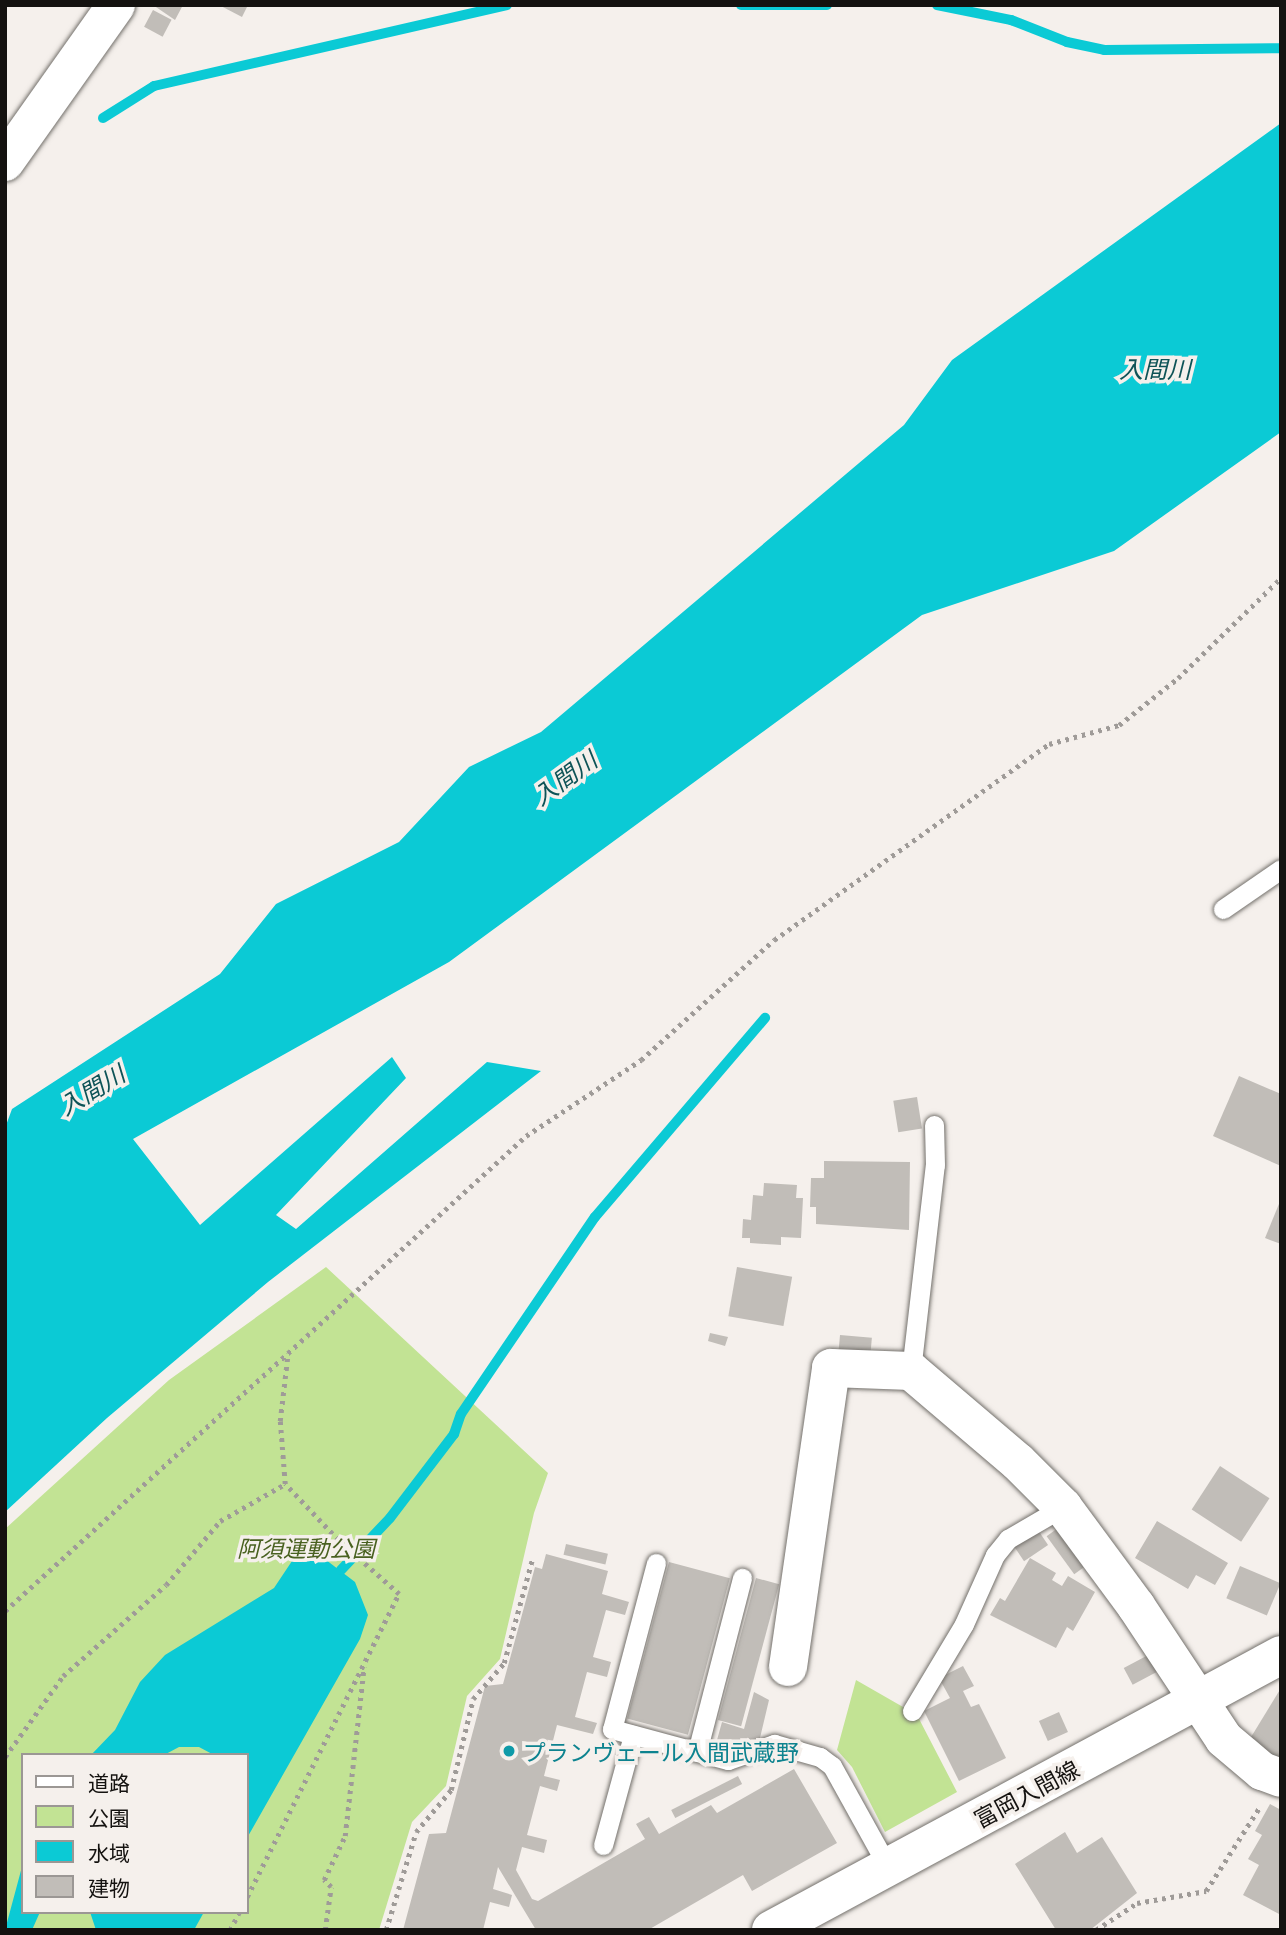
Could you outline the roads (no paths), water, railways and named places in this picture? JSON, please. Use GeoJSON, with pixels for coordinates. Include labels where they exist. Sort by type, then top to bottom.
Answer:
{"type":"FeatureCollection","features":[{"type":"Feature","properties":{"kind":"street"},"geometry":{"type":"LineString","coordinates":[[5,162],[116,5]]}},
{"type":"Feature","properties":{"kind":"street"},"geometry":{"type":"LineString","coordinates":[[788,1667],[831,1368],[911,1371],[1018,1462],[1063,1507],[1229,1742],[1262,1771],[1280,1778]]}},
{"type":"Feature","properties":{"kind":"street","name":"富岡入間線"},"geometry":{"type":"LineString","coordinates":[[771,1930],[1281,1655]]}},
{"type":"Feature","properties":{"kind":"lane"},"geometry":{"type":"LineString","coordinates":[[1223,909],[1281,869]]}},
{"type":"Feature","properties":{"kind":"lane"},"geometry":{"type":"LineString","coordinates":[[911,1371],[934,1165],[934,1125]]}},
{"type":"Feature","properties":{"kind":"lane"},"geometry":{"type":"LineString","coordinates":[[912,1711],[964,1624],[995,1555],[1008,1539],[1063,1507]]}},
{"type":"Feature","properties":{"kind":"lane"},"geometry":{"type":"LineString","coordinates":[[656,1563],[612,1729],[728,1760],[774,1744],[820,1757],[832,1766],[888,1867]]}},
{"type":"Feature","properties":{"kind":"lane"},"geometry":{"type":"LineString","coordinates":[[697,1752],[742,1578]]}},
{"type":"Feature","properties":{"kind":"lane"},"geometry":{"type":"LineString","coordinates":[[603,1845],[633,1735]]}},
{"type":"Feature","properties":{"kind":"water","name":"入間川"},"geometry":{"type":"Polygon","coordinates":[[[1281,123],[1281,432],[1114,551],[922,615],[449,962],[133,1139],[200,1225],[392,1057],[406,1078],[276,1215],[296,1229],[487,1062],[541,1071],[268,1282],[107,1418],[5,1512],[5,1128],[12,1109],[220,974],[276,904],[399,842],[469,767],[541,732],[904,425],[952,360],[1281,123]]]}},
{"type":"Feature","properties":{"kind":"water"},"geometry":{"type":"Polygon","coordinates":[[[309,1547],[355,1582],[368,1615],[360,1639],[248,1836],[248,1753],[210,1753],[199,1747],[179,1747],[168,1753],[93,1753],[115,1730],[140,1682],[165,1655],[274,1588],[298,1552],[309,1547]]]}},
{"type":"Feature","properties":{"kind":"water"},"geometry":{"type":"Polygon","coordinates":[[[21,1870],[21,1914],[39,1914],[32,1930],[5,1930],[21,1870]]]}},
{"type":"Feature","properties":{"kind":"water"},"geometry":{"type":"Polygon","coordinates":[[[91,1914],[203,1914],[194,1930],[96,1930],[91,1914]]]}},
{"type":"Feature","properties":{"kind":"waterway"},"geometry":{"type":"LineString","coordinates":[[103,118],[154,86],[507,5]]}},
{"type":"Feature","properties":{"kind":"waterway"},"geometry":{"type":"LineString","coordinates":[[741,5],[827,5]]}},
{"type":"Feature","properties":{"kind":"waterway"},"geometry":{"type":"LineString","coordinates":[[937,5],[1011,20],[1067,42],[1104,50],[1281,48]]}},
{"type":"Feature","properties":{"kind":"waterway"},"geometry":{"type":"LineString","coordinates":[[341,1570],[390,1518],[454,1434],[461,1414],[595,1217],[765,1018]]}},
{"type":"Feature","properties":{"kind":"place","name":"プランヴェール入間武蔵野"},"geometry":{"type":"Point","coordinates":[509,1751]}},
{"type":"Feature","properties":{"kind":"park label","name":"阿須運動公園"},"geometry":{"type":"Point","coordinates":[306,1547]}}]}
